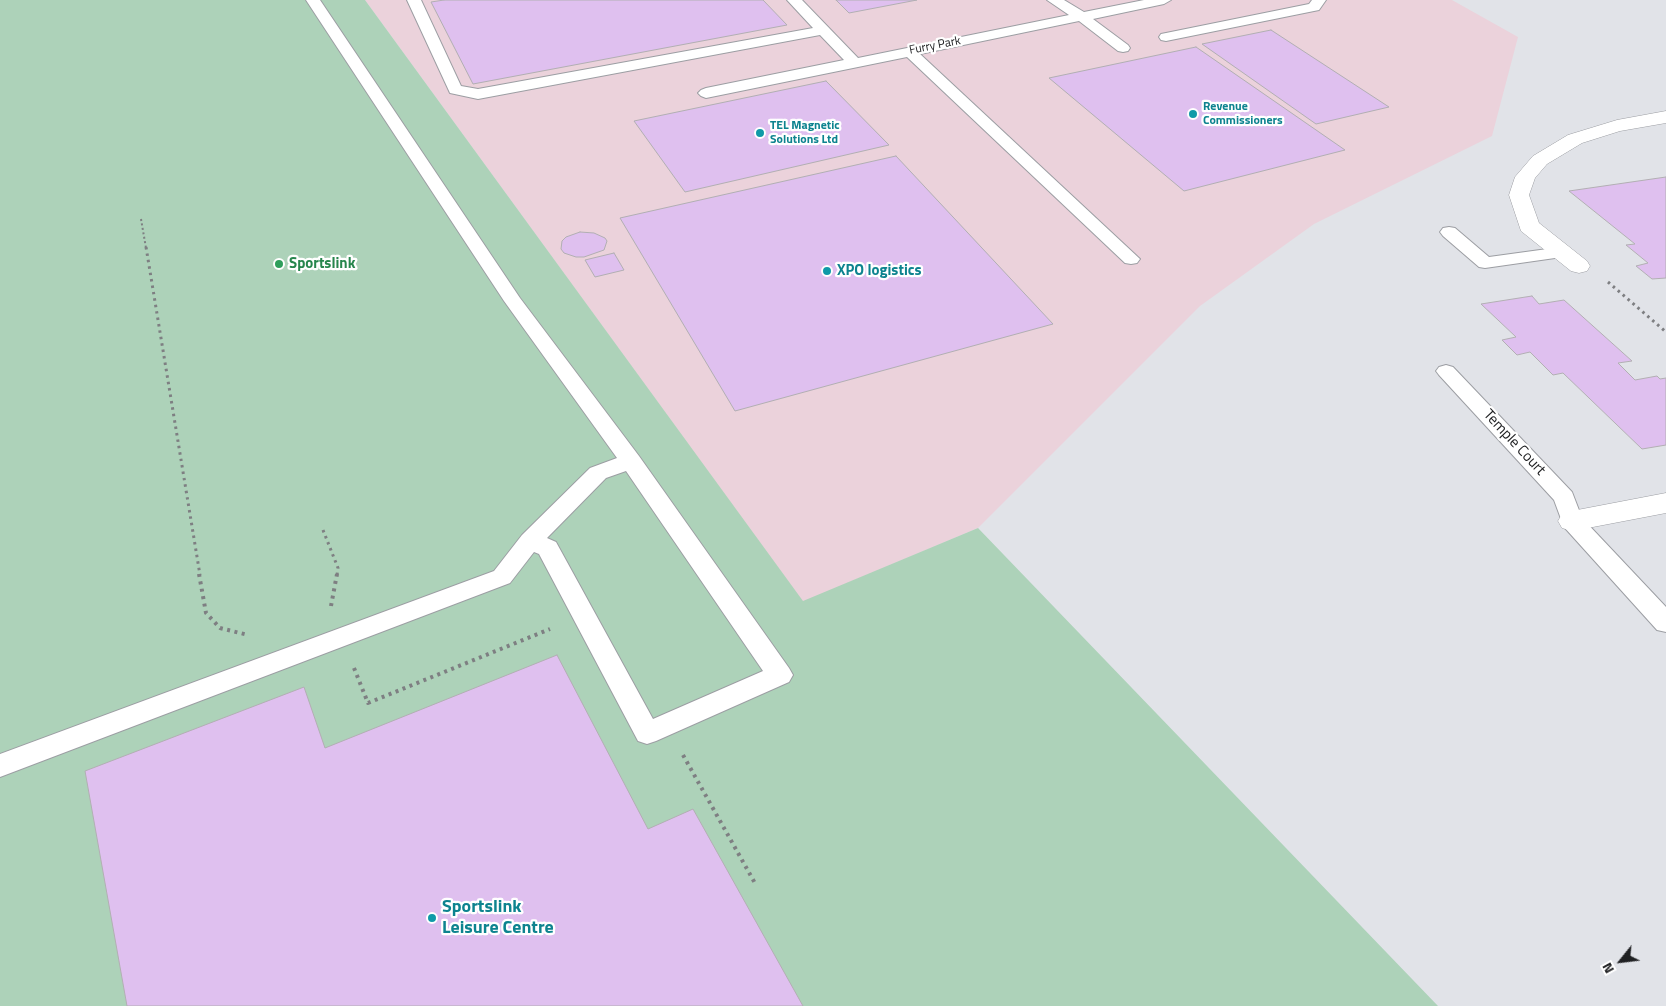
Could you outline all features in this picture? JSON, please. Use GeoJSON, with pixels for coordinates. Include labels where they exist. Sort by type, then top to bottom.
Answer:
{"type":"FeatureCollection","features":[{"type":"Feature","properties":{"kind":"street"},"geometry":{"type":"LineString","coordinates":[[1579,266],[1530,226],[1519,195],[1524,177],[1540,160],[1575,139],[1618,126],[1666,116]]}},
{"type":"Feature","properties":{"kind":"street"},"geometry":{"type":"LineString","coordinates":[[1572,521],[1666,503]]}},
{"type":"Feature","properties":{"kind":"lane"},"geometry":{"type":"LineString","coordinates":[[313,0],[513,301],[631,461],[780,675],[647,733],[548,548],[530,541]]}},
{"type":"Feature","properties":{"kind":"lane"},"geometry":{"type":"LineString","coordinates":[[414,0],[455,90],[478,94],[822,30]]}},
{"type":"Feature","properties":{"kind":"lane"},"geometry":{"type":"LineString","coordinates":[[794,0],[854,62]]}},
{"type":"Feature","properties":{"kind":"lane"},"geometry":{"type":"LineString","coordinates":[[1054,0],[1082,17],[1123,48]]}},
{"type":"Feature","properties":{"kind":"lane"},"geometry":{"type":"LineString","coordinates":[[1097,0],[1112,10]]}},
{"type":"Feature","properties":{"kind":"lane","name":"Furry Park"},"geometry":{"type":"LineString","coordinates":[[706,93],[1164,0]]}},
{"type":"Feature","properties":{"kind":"lane"},"geometry":{"type":"LineString","coordinates":[[1166,37],[1314,7],[1319,0]]}},
{"type":"Feature","properties":{"kind":"lane"},"geometry":{"type":"LineString","coordinates":[[909,51],[1131,259]]}},
{"type":"Feature","properties":{"kind":"lane"},"geometry":{"type":"LineString","coordinates":[[1450,232],[1485,263],[1562,252]]}},
{"type":"Feature","properties":{"kind":"lane","name":"Temple Court"},"geometry":{"type":"LineString","coordinates":[[1446,371],[1564,497],[1572,521],[1666,623]]}},
{"type":"Feature","properties":{"kind":"lane"},"geometry":{"type":"LineString","coordinates":[[0,766],[502,577],[530,541],[598,473],[631,461]]}},
{"type":"Feature","properties":{"kind":"path"},"geometry":{"type":"LineString","coordinates":[[142,219],[206,613],[220,628],[249,635]]}},
{"type":"Feature","properties":{"kind":"path"},"geometry":{"type":"LineString","coordinates":[[1601,276],[1666,332]]}},
{"type":"Feature","properties":{"kind":"path"},"geometry":{"type":"LineString","coordinates":[[666,725],[756,885]]}},
{"type":"Feature","properties":{"kind":"shaded area"},"geometry":{"type":"Polygon","coordinates":[[[365,0],[1452,0],[1518,37],[1492,136],[1314,224],[1200,306],[978,528],[803,602],[365,0]]]}},
{"type":"Feature","properties":{"kind":"green space","name":"Sportslink"},"geometry":{"type":"Polygon","coordinates":[[[0,0],[365,0],[803,601],[978,528],[1438,1006],[0,1006],[0,0]]]}},
{"type":"Feature","properties":{"kind":"building"},"geometry":{"type":"Polygon","coordinates":[[[444,0],[763,0],[787,25],[473,84],[431,2],[444,0]]]}},
{"type":"Feature","properties":{"kind":"building"},"geometry":{"type":"Polygon","coordinates":[[[836,0],[917,0],[849,13],[836,0]]]}},
{"type":"Feature","properties":{"kind":"building","name":"Revenue Commissioners"},"geometry":{"type":"Polygon","coordinates":[[[1271,30],[1389,107],[1316,124],[1202,44],[1271,30]]]}},
{"type":"Feature","properties":{"kind":"building","name":"Revenue Commissioners"},"geometry":{"type":"Polygon","coordinates":[[[1196,47],[1345,150],[1184,191],[1049,78],[1196,47]]]}},
{"type":"Feature","properties":{"kind":"building","name":"TEL Magnetic Solutions Ltd"},"geometry":{"type":"Polygon","coordinates":[[[826,81],[889,145],[685,192],[634,121],[826,81]]]}},
{"type":"Feature","properties":{"kind":"building","name":"XPO logistics"},"geometry":{"type":"Polygon","coordinates":[[[896,156],[1053,324],[735,411],[620,218],[896,156]]]}},
{"type":"Feature","properties":{"kind":"building"},"geometry":{"type":"Polygon","coordinates":[[[1666,177],[1666,278],[1652,279],[1636,266],[1648,263],[1626,245],[1635,244],[1569,191],[1666,177]]]}},
{"type":"Feature","properties":{"kind":"building"},"geometry":{"type":"Polygon","coordinates":[[[580,232],[594,233],[605,238],[607,241],[604,250],[584,257],[576,257],[564,253],[561,249],[562,241],[566,237],[580,232]]]}},
{"type":"Feature","properties":{"kind":"building"},"geometry":{"type":"Polygon","coordinates":[[[614,253],[624,270],[595,277],[585,260],[614,253]]]}},
{"type":"Feature","properties":{"kind":"building"},"geometry":{"type":"Polygon","coordinates":[[[1532,296],[1539,304],[1564,300],[1632,361],[1618,363],[1635,380],[1657,376],[1660,379],[1666,378],[1666,445],[1642,449],[1563,373],[1553,375],[1530,352],[1517,355],[1502,340],[1516,337],[1481,304],[1532,296]]]}},
{"type":"Feature","properties":{"kind":"building","name":"Sportslink Leisure Centre"},"geometry":{"type":"Polygon","coordinates":[[[557,655],[648,829],[693,809],[803,1006],[127,1006],[85,771],[304,687],[325,748],[557,655]]]}},
{"type":"Feature","properties":{"kind":"place","name":"Revenue Commissioners"},"geometry":{"type":"Point","coordinates":[1193,114]}},
{"type":"Feature","properties":{"kind":"place","name":"TEL Magnetic Solutions Ltd"},"geometry":{"type":"Point","coordinates":[760,133]}},
{"type":"Feature","properties":{"kind":"place","name":"Sportslink"},"geometry":{"type":"Point","coordinates":[279,264]}},
{"type":"Feature","properties":{"kind":"place","name":"XPO logistics"},"geometry":{"type":"Point","coordinates":[827,271]}},
{"type":"Feature","properties":{"kind":"place","name":"Sportslink Leisure Centre"},"geometry":{"type":"Point","coordinates":[432,918]}}]}
